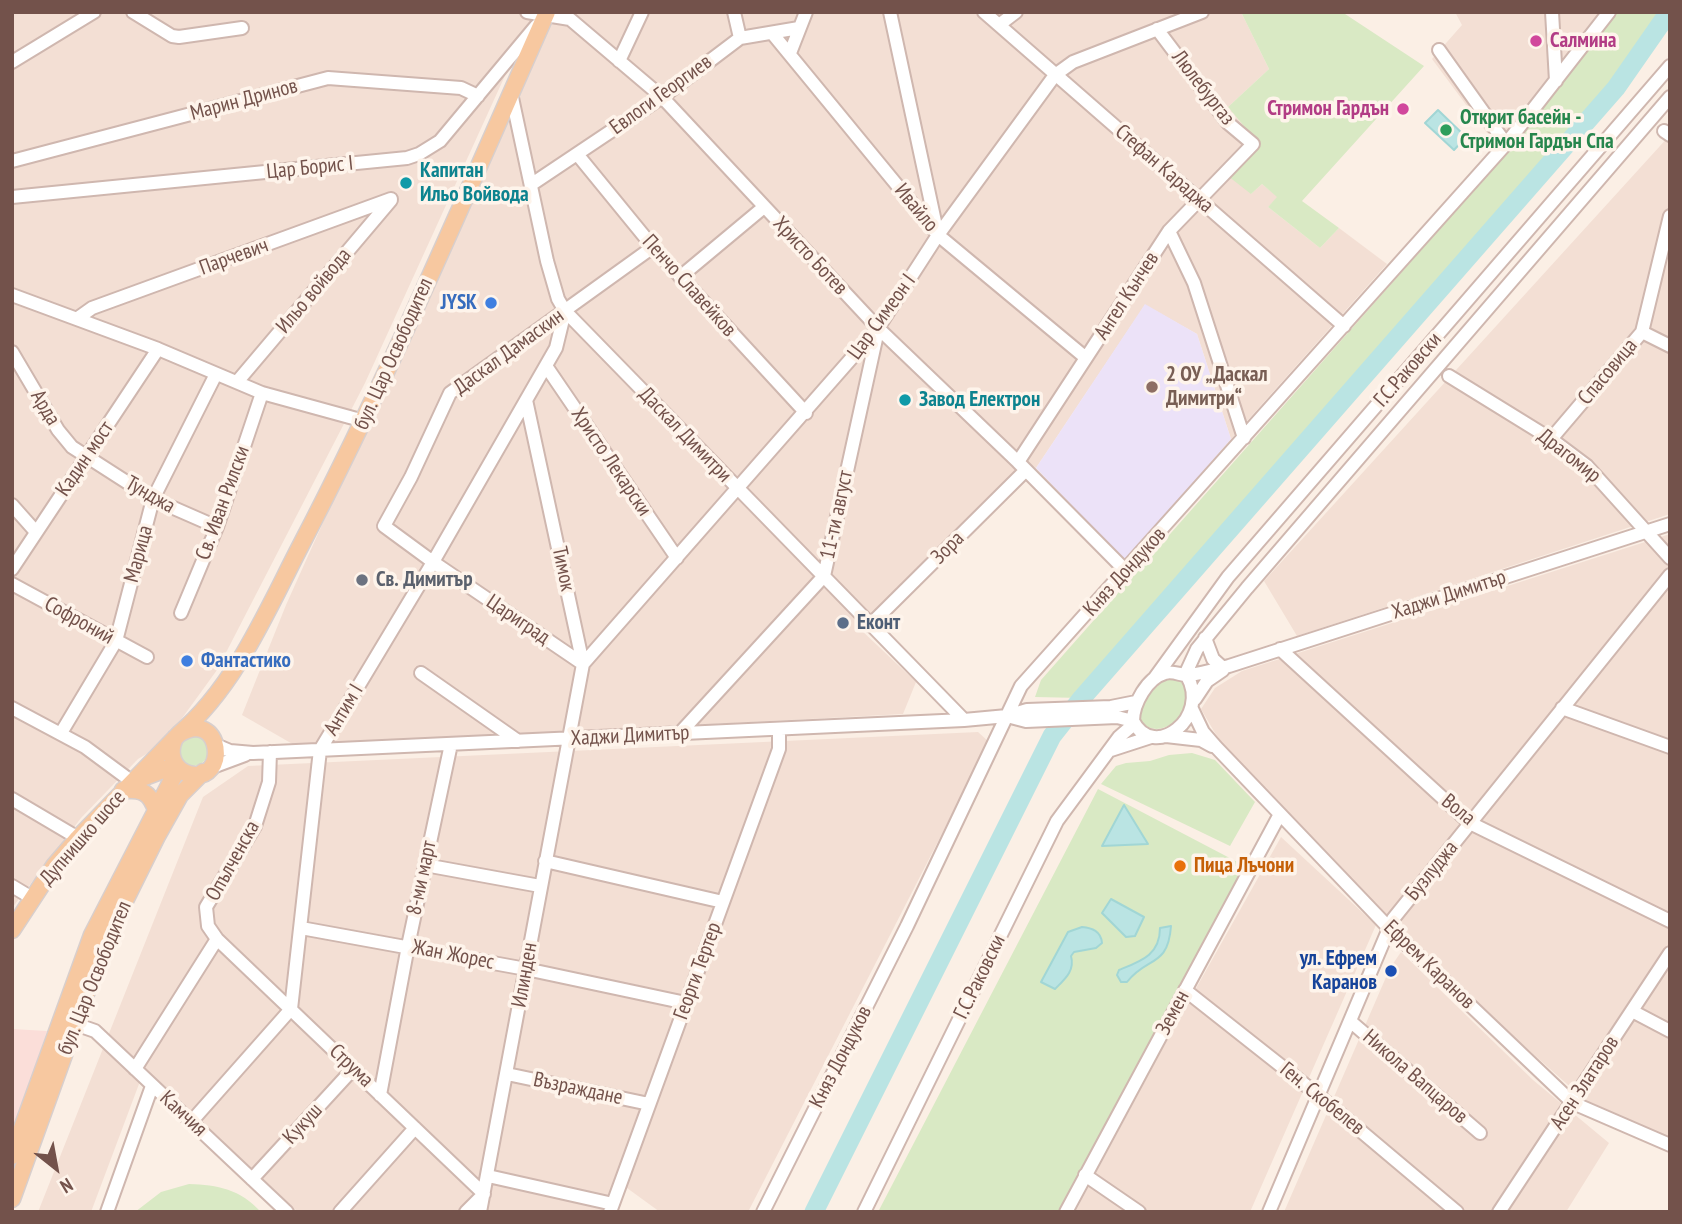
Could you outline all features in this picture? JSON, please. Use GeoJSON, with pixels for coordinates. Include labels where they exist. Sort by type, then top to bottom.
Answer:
{"type":"FeatureCollection","features":[{"type":"Feature","properties":{"kind":"main road","name":"бул. Цар Освободител"},"geometry":{"type":"LineString","coordinates":[[223,687],[292,563],[365,421],[546,14]]}},
{"type":"Feature","properties":{"kind":"main road","name":"Дупнишко шосе"},"geometry":{"type":"LineString","coordinates":[[12,930],[32,898],[78,838],[177,736],[200,717],[223,687]]}},
{"type":"Feature","properties":{"kind":"main road"},"geometry":{"type":"LineString","coordinates":[[214,741],[201,729],[194,728],[177,736],[171,752],[177,766],[189,774],[206,770],[217,755],[214,741],[215,709],[223,687]]}},
{"type":"Feature","properties":{"kind":"main road","name":"бул. Цар Освободител"},"geometry":{"type":"LineString","coordinates":[[12,1156],[92,935],[177,766]]}},
{"type":"Feature","properties":{"kind":"main road"},"geometry":{"type":"LineString","coordinates":[[127,786],[177,766]]}},
{"type":"Feature","properties":{"kind":"main road","name":"бул. Цар Освободител"},"geometry":{"type":"LineString","coordinates":[[12,1199],[104,941],[180,795],[206,770]]}},
{"type":"Feature","properties":{"kind":"main road"},"geometry":{"type":"LineString","coordinates":[[127,786],[148,793],[156,810]]}},
{"type":"Feature","properties":{"kind":"street"},"geometry":{"type":"LineString","coordinates":[[12,62],[94,12]]}},
{"type":"Feature","properties":{"kind":"street"},"geometry":{"type":"LineString","coordinates":[[133,12],[164,32],[179,37],[242,28]]}},
{"type":"Feature","properties":{"kind":"street","name":"Христо Ботев"},"geometry":{"type":"LineString","coordinates":[[527,12],[570,19],[663,97],[878,328],[1022,466],[1126,571]]}},
{"type":"Feature","properties":{"kind":"street"},"geometry":{"type":"LineString","coordinates":[[619,61],[642,12]]}},
{"type":"Feature","properties":{"kind":"street"},"geometry":{"type":"LineString","coordinates":[[734,12],[740,38]]}},
{"type":"Feature","properties":{"kind":"street"},"geometry":{"type":"LineString","coordinates":[[790,53],[806,12]]}},
{"type":"Feature","properties":{"kind":"street"},"geometry":{"type":"LineString","coordinates":[[890,12],[938,235]]}},
{"type":"Feature","properties":{"kind":"street","name":"Стефан Караджа"},"geometry":{"type":"LineString","coordinates":[[984,12],[1344,326]]}},
{"type":"Feature","properties":{"kind":"street"},"geometry":{"type":"LineString","coordinates":[[999,25],[1016,12]]}},
{"type":"Feature","properties":{"kind":"street","name":"Цар Симеон I"},"geometry":{"type":"LineString","coordinates":[[583,664],[878,328],[938,235],[1055,75],[1073,62],[1202,12]]}},
{"type":"Feature","properties":{"kind":"street"},"geometry":{"type":"LineString","coordinates":[[1552,12],[1556,81]]}},
{"type":"Feature","properties":{"kind":"street","name":"Княз Дондуков"},"geometry":{"type":"LineString","coordinates":[[763,1212],[907,926],[1021,686],[1506,144],[1609,12]]}},
{"type":"Feature","properties":{"kind":"street","name":"Цар Борис I"},"geometry":{"type":"LineString","coordinates":[[12,197],[407,158],[419,154],[440,141],[546,14]]}},
{"type":"Feature","properties":{"kind":"street","name":"Евлоги Георгиев"},"geometry":{"type":"LineString","coordinates":[[532,184],[663,97],[740,38],[799,28]]}},
{"type":"Feature","properties":{"kind":"street","name":"Люлебургаз"},"geometry":{"type":"LineString","coordinates":[[1157,29],[1228,123],[1253,144]]}},
{"type":"Feature","properties":{"kind":"street","name":"Ивайло"},"geometry":{"type":"LineString","coordinates":[[772,33],[938,235],[1086,358]]}},
{"type":"Feature","properties":{"kind":"street"},"geometry":{"type":"LineString","coordinates":[[1440,50],[1506,144]]}},
{"type":"Feature","properties":{"kind":"street","name":"Г.С.Раковски"},"geometry":{"type":"LineString","coordinates":[[1154,679],[1228,577],[1670,66]]}},
{"type":"Feature","properties":{"kind":"street","name":"Марин Дринов"},"geometry":{"type":"LineString","coordinates":[[12,161],[328,78],[461,88],[478,96]]}},
{"type":"Feature","properties":{"kind":"street","name":"Даскал Димитри"},"geometry":{"type":"LineString","coordinates":[[511,93],[547,261],[558,299],[565,311],[964,720]]}},
{"type":"Feature","properties":{"kind":"street","name":"Г.С.Раковски"},"geometry":{"type":"LineString","coordinates":[[1186,676],[1196,649],[1205,638],[1670,97]]}},
{"type":"Feature","properties":{"kind":"street","name":"Ангел Кънчев"},"geometry":{"type":"LineString","coordinates":[[1022,466],[1086,358],[1170,230],[1253,144]]}},
{"type":"Feature","properties":{"kind":"street","name":"Пенчо Славейков"},"geometry":{"type":"LineString","coordinates":[[578,154],[680,278],[806,413]]}},
{"type":"Feature","properties":{"kind":"street","name":"Парчевич"},"geometry":{"type":"LineString","coordinates":[[78,318],[92,308],[391,199]]}},
{"type":"Feature","properties":{"kind":"street","name":"Ильо войвода"},"geometry":{"type":"LineString","coordinates":[[237,382],[391,199]]}},
{"type":"Feature","properties":{"kind":"street"},"geometry":{"type":"LineString","coordinates":[[680,278],[764,207]]}},
{"type":"Feature","properties":{"kind":"street","name":"Спасовица"},"geometry":{"type":"LineString","coordinates":[[1551,439],[1642,332],[1670,216]]}},
{"type":"Feature","properties":{"kind":"street"},"geometry":{"type":"LineString","coordinates":[[1170,230],[1194,283],[1244,438]]}},
{"type":"Feature","properties":{"kind":"street","name":"Даскал Дамаскин"},"geometry":{"type":"LineString","coordinates":[[384,526],[411,477],[450,393],[653,247]]}},
{"type":"Feature","properties":{"kind":"street"},"geometry":{"type":"LineString","coordinates":[[12,295],[158,349],[262,393],[365,421]]}},
{"type":"Feature","properties":{"kind":"street","name":"Антим I"},"geometry":{"type":"LineString","coordinates":[[291,1009],[320,750],[546,366],[556,348],[565,311]]}},
{"type":"Feature","properties":{"kind":"street","name":"11-ти август"},"geometry":{"type":"LineString","coordinates":[[680,733],[824,576],[878,328]]}},
{"type":"Feature","properties":{"kind":"street"},"geometry":{"type":"LineString","coordinates":[[1642,332],[1670,346]]}},
{"type":"Feature","properties":{"kind":"street","name":"Кадин мост"},"geometry":{"type":"LineString","coordinates":[[12,569],[158,349]]}},
{"type":"Feature","properties":{"kind":"street","name":"Арда"},"geometry":{"type":"LineString","coordinates":[[12,352],[58,430],[72,447],[87,456]]}},
{"type":"Feature","properties":{"kind":"street","name":"Христо Лекарски"},"geometry":{"type":"LineString","coordinates":[[546,366],[677,558]]}},
{"type":"Feature","properties":{"kind":"street","name":"Марица"},"geometry":{"type":"LineString","coordinates":[[61,733],[116,641],[153,499],[216,373]]}},
{"type":"Feature","properties":{"kind":"street","name":"Драгомир"},"geometry":{"type":"LineString","coordinates":[[1449,376],[1551,439],[1587,466],[1670,558]]}},
{"type":"Feature","properties":{"kind":"street","name":"Св. Иван Рилски"},"geometry":{"type":"LineString","coordinates":[[181,613],[217,527],[262,393]]}},
{"type":"Feature","properties":{"kind":"street","name":"Тимок"},"geometry":{"type":"LineString","coordinates":[[526,400],[583,664],[568,739]]}},
{"type":"Feature","properties":{"kind":"street","name":"Тунджа"},"geometry":{"type":"LineString","coordinates":[[87,456],[153,499],[217,527]]}},
{"type":"Feature","properties":{"kind":"street","name":"Зора"},"geometry":{"type":"LineString","coordinates":[[870,625],[1022,466]]}},
{"type":"Feature","properties":{"kind":"street"},"geometry":{"type":"LineString","coordinates":[[12,505],[36,532]]}},
{"type":"Feature","properties":{"kind":"street","name":"Хаджи Димитър"},"geometry":{"type":"LineString","coordinates":[[1186,676],[1226,667],[1670,524]]}},
{"type":"Feature","properties":{"kind":"street","name":"Цариград"},"geometry":{"type":"LineString","coordinates":[[384,526],[583,664]]}},
{"type":"Feature","properties":{"kind":"street","name":"Бузлуджа"},"geometry":{"type":"LineString","coordinates":[[1269,1212],[1393,919],[1670,575]]}},
{"type":"Feature","properties":{"kind":"street","name":"Софроний"},"geometry":{"type":"LineString","coordinates":[[12,583],[147,657]]}},
{"type":"Feature","properties":{"kind":"street"},"geometry":{"type":"LineString","coordinates":[[1166,736],[1182,724],[1207,681],[1226,667],[1213,659],[1205,638]]}},
{"type":"Feature","properties":{"kind":"street","name":"Вола"},"geometry":{"type":"LineString","coordinates":[[1280,649],[1470,823],[1670,921]]}},
{"type":"Feature","properties":{"kind":"street"},"geometry":{"type":"LineString","coordinates":[[1110,713],[1136,702],[1154,679],[1169,672],[1186,676],[1193,686],[1193,705]]}},
{"type":"Feature","properties":{"kind":"street"},"geometry":{"type":"LineString","coordinates":[[421,673],[518,741]]}},
{"type":"Feature","properties":{"kind":"street"},"geometry":{"type":"LineString","coordinates":[[1133,722],[1136,702]]}},
{"type":"Feature","properties":{"kind":"street","name":"Ефрем Каранов"},"geometry":{"type":"LineString","coordinates":[[1193,705],[1203,732],[1216,747],[1389,928],[1573,1103],[1670,1144]]}},
{"type":"Feature","properties":{"kind":"street"},"geometry":{"type":"LineString","coordinates":[[12,708],[85,747],[127,786]]}},
{"type":"Feature","properties":{"kind":"street"},"geometry":{"type":"LineString","coordinates":[[1562,708],[1670,747]]}},
{"type":"Feature","properties":{"kind":"street"},"geometry":{"type":"LineString","coordinates":[[1110,713],[1133,722],[1140,731],[1151,737]]}},
{"type":"Feature","properties":{"kind":"street"},"geometry":{"type":"LineString","coordinates":[[1110,713],[1119,737]]}},
{"type":"Feature","properties":{"kind":"street","name":"Хаджи Димитър"},"geometry":{"type":"LineString","coordinates":[[253,753],[1110,713]]}},
{"type":"Feature","properties":{"kind":"street","name":"Г.С.Раковски"},"geometry":{"type":"LineString","coordinates":[[864,1212],[1057,821],[1133,722]]}},
{"type":"Feature","properties":{"kind":"street","name":"Георги Тертер"},"geometry":{"type":"LineString","coordinates":[[612,1208],[779,750],[779,729]]}},
{"type":"Feature","properties":{"kind":"street"},"geometry":{"type":"LineString","coordinates":[[1111,751],[1151,737],[1166,736],[1201,740],[1216,747]]}},
{"type":"Feature","properties":{"kind":"street","name":"Илинден"},"geometry":{"type":"LineString","coordinates":[[480,1212],[568,739]]}},
{"type":"Feature","properties":{"kind":"street"},"geometry":{"type":"LineString","coordinates":[[214,741],[230,751],[253,753]]}},
{"type":"Feature","properties":{"kind":"street","name":"8-ми март"},"geometry":{"type":"LineString","coordinates":[[380,1095],[451,744]]}},
{"type":"Feature","properties":{"kind":"street","name":"Опълченска"},"geometry":{"type":"LineString","coordinates":[[217,939],[208,926],[206,907],[255,826],[270,782],[270,752]]}},
{"type":"Feature","properties":{"kind":"street"},"geometry":{"type":"LineString","coordinates":[[206,770],[231,758],[253,753]]}},
{"type":"Feature","properties":{"kind":"street"},"geometry":{"type":"LineString","coordinates":[[12,799],[78,838]]}},
{"type":"Feature","properties":{"kind":"street","name":"Земен"},"geometry":{"type":"LineString","coordinates":[[1066,1212],[1280,814]]}},
{"type":"Feature","properties":{"kind":"street"},"geometry":{"type":"LineString","coordinates":[[545,861],[723,902]]}},
{"type":"Feature","properties":{"kind":"street"},"geometry":{"type":"LineString","coordinates":[[425,864],[540,886]]}},
{"type":"Feature","properties":{"kind":"street"},"geometry":{"type":"LineString","coordinates":[[12,886],[32,898]]}},
{"type":"Feature","properties":{"kind":"street","name":"Жан Жорес"},"geometry":{"type":"LineString","coordinates":[[301,928],[408,946],[686,1003]]}},
{"type":"Feature","properties":{"kind":"street"},"geometry":{"type":"LineString","coordinates":[[135,1069],[217,939]]}},
{"type":"Feature","properties":{"kind":"street","name":"Струма"},"geometry":{"type":"LineString","coordinates":[[217,939],[484,1194]]}},
{"type":"Feature","properties":{"kind":"street","name":"Асен Златаров"},"geometry":{"type":"LineString","coordinates":[[1499,1212],[1670,953]]}},
{"type":"Feature","properties":{"kind":"street","name":"Ген. Скобелев"},"geometry":{"type":"LineString","coordinates":[[1185,990],[1318,1095],[1457,1212]]}},
{"type":"Feature","properties":{"kind":"street"},"geometry":{"type":"LineString","coordinates":[[191,1122],[291,1009]]}},
{"type":"Feature","properties":{"kind":"street"},"geometry":{"type":"LineString","coordinates":[[1632,1012],[1670,1031]]}},
{"type":"Feature","properties":{"kind":"street","name":"Никола Вапцаров"},"geometry":{"type":"LineString","coordinates":[[1350,1021],[1480,1133]]}},
{"type":"Feature","properties":{"kind":"street","name":"Камчия"},"geometry":{"type":"LineString","coordinates":[[75,1024],[96,1031],[286,1212]]}},
{"type":"Feature","properties":{"kind":"street","name":"Кукуш"},"geometry":{"type":"LineString","coordinates":[[252,1180],[354,1069]]}},
{"type":"Feature","properties":{"kind":"street","name":"Възраждане"},"geometry":{"type":"LineString","coordinates":[[507,1074],[649,1104]]}},
{"type":"Feature","properties":{"kind":"street"},"geometry":{"type":"LineString","coordinates":[[107,1212],[152,1086]]}},
{"type":"Feature","properties":{"kind":"street"},"geometry":{"type":"LineString","coordinates":[[340,1212],[415,1128]]}},
{"type":"Feature","properties":{"kind":"street"},"geometry":{"type":"LineString","coordinates":[[1085,1175],[1139,1212]]}},
{"type":"Feature","properties":{"kind":"street"},"geometry":{"type":"LineString","coordinates":[[488,1176],[612,1208]]}},
{"type":"Feature","properties":{"kind":"street"},"geometry":{"type":"LineString","coordinates":[[466,1212],[484,1194]]}},
{"type":"Feature","properties":{"kind":"shaded area"},"geometry":{"type":"Polygon","coordinates":[[[12,12],[534,12],[365,383],[217,670],[180,721],[148,753],[138,759],[81,818],[12,908],[12,12]]]}},
{"type":"Feature","properties":{"kind":"shaded area"},"geometry":{"type":"Polygon","coordinates":[[[552,12],[1241,12],[1269,69],[1228,107],[1258,143],[1251,194],[1262,184],[1278,197],[1268,207],[1320,248],[1339,228],[1387,264],[1231,439],[1197,334],[1145,305],[1036,468],[1026,462],[860,629],[916,682],[903,714],[296,746],[242,715],[286,605],[552,12]]]}},
{"type":"Feature","properties":{"kind":"shaded area"},"geometry":{"type":"Polygon","coordinates":[[[1455,12],[1600,12],[1496,145],[1432,59],[1462,25],[1455,12]]]}},
{"type":"Feature","properties":{"kind":"shaded area"},"geometry":{"type":"Polygon","coordinates":[[[1670,135],[1670,514],[1297,636],[1264,581],[1670,135]]]}},
{"type":"Feature","properties":{"kind":"shaded area","name":"2 ОУ „Даскал Димитри“"},"geometry":{"type":"Polygon","coordinates":[[[1145,304],[1197,334],[1231,439],[1125,561],[1036,468],[1145,304]]]}},
{"type":"Feature","properties":{"kind":"shaded area"},"geometry":{"type":"Polygon","coordinates":[[[1670,534],[1670,1138],[1585,1100],[1398,934],[1242,770],[1201,709],[1215,688],[1242,671],[1670,534]]]}},
{"type":"Feature","properties":{"kind":"shaded area"},"geometry":{"type":"Polygon","coordinates":[[[978,732],[989,742],[748,1212],[660,1212],[616,1180],[604,1212],[298,1212],[145,1068],[91,1212],[38,1212],[203,797],[248,766],[978,732]]]}},
{"type":"Feature","properties":{"kind":"shaded area"},"geometry":{"type":"Polygon","coordinates":[[[1281,837],[1376,925],[1250,1212],[1075,1212],[1167,1040],[1281,837]]]}},
{"type":"Feature","properties":{"kind":"shaded area"},"geometry":{"type":"Polygon","coordinates":[[[1401,952],[1533,1080],[1609,1143],[1566,1212],[1284,1212],[1390,968],[1401,952]]]}},
{"type":"Feature","properties":{"kind":"shaded area"},"geometry":{"type":"Polygon","coordinates":[[[12,1029],[47,1031],[14,1129],[12,1129],[12,1029]]]}},
{"type":"Feature","properties":{"kind":"green space"},"geometry":{"type":"Polygon","coordinates":[[[1241,12],[1342,12],[1424,66],[1302,201],[1339,228],[1320,248],[1268,207],[1277,197],[1262,184],[1251,194],[1228,176],[1258,143],[1228,107],[1269,69],[1241,12]]]}},
{"type":"Feature","properties":{"kind":"green space"},"geometry":{"type":"Polygon","coordinates":[[[1616,12],[1669,12],[1616,88],[1082,698],[1035,697],[1041,680],[1514,145],[1616,12]]]}},
{"type":"Feature","properties":{"kind":"green space"},"geometry":{"type":"Polygon","coordinates":[[[1167,679],[1181,681],[1186,690],[1183,710],[1178,719],[1170,725],[1161,729],[1151,728],[1141,723],[1142,710],[1156,687],[1167,679]]]}},
{"type":"Feature","properties":{"kind":"green space"},"geometry":{"type":"Polygon","coordinates":[[[193,736],[204,740],[208,751],[204,762],[193,766],[182,762],[178,751],[182,740],[193,736]]]}},
{"type":"Feature","properties":{"kind":"green space"},"geometry":{"type":"Polygon","coordinates":[[[1192,753],[1215,760],[1255,802],[1230,846],[1101,784],[1116,766],[1192,753]]]}},
{"type":"Feature","properties":{"kind":"green space"},"geometry":{"type":"Polygon","coordinates":[[[1098,789],[1245,866],[1062,1212],[878,1212],[1098,789]]]}},
{"type":"Feature","properties":{"kind":"green space"},"geometry":{"type":"Polygon","coordinates":[[[189,1184],[237,1193],[261,1212],[135,1212],[161,1192],[189,1184]]]}},
{"type":"Feature","properties":{"kind":"water","name":"Открит басейн - Стримон Гардън Спа"},"geometry":{"type":"Polygon","coordinates":[[[1438,110],[1466,137],[1454,150],[1425,123],[1438,110]]]}},
{"type":"Feature","properties":{"kind":"water"},"geometry":{"type":"Polygon","coordinates":[[[1124,805],[1148,844],[1102,846],[1124,805]]]}},
{"type":"Feature","properties":{"kind":"water"},"geometry":{"type":"Polygon","coordinates":[[[1111,899],[1144,917],[1135,936],[1126,937],[1102,913],[1111,899]]]}},
{"type":"Feature","properties":{"kind":"water"},"geometry":{"type":"Polygon","coordinates":[[[1171,926],[1166,949],[1161,955],[1127,982],[1121,982],[1117,975],[1119,970],[1148,956],[1157,945],[1160,928],[1171,926]]]}},
{"type":"Feature","properties":{"kind":"water"},"geometry":{"type":"Polygon","coordinates":[[[1082,927],[1095,931],[1102,943],[1096,948],[1074,952],[1066,978],[1055,989],[1041,982],[1068,932],[1082,927]]]}},
{"type":"Feature","properties":{"kind":"waterway"},"geometry":{"type":"LineString","coordinates":[[814,1212],[1052,736],[1082,698],[1616,88],[1669,12]]}},
{"type":"Feature","properties":{"kind":"place","name":"Салмина"},"geometry":{"type":"Point","coordinates":[1536,41]}},
{"type":"Feature","properties":{"kind":"place","name":"Стримон Гардън"},"geometry":{"type":"Point","coordinates":[1403,109]}},
{"type":"Feature","properties":{"kind":"place","name":"Открит басейн - Стримон Гардън Спа"},"geometry":{"type":"Point","coordinates":[1446,130]}},
{"type":"Feature","properties":{"kind":"place","name":"Капитан Ильо Войвода"},"geometry":{"type":"Point","coordinates":[406,183]}},
{"type":"Feature","properties":{"kind":"place","name":"JYSK"},"geometry":{"type":"Point","coordinates":[491,303]}},
{"type":"Feature","properties":{"kind":"place","name":"2 ОУ „Даскал Димитри“"},"geometry":{"type":"Point","coordinates":[1152,387]}},
{"type":"Feature","properties":{"kind":"place","name":"Завод Електрон"},"geometry":{"type":"Point","coordinates":[905,400]}},
{"type":"Feature","properties":{"kind":"place","name":"Св. Димитър"},"geometry":{"type":"Point","coordinates":[362,580]}},
{"type":"Feature","properties":{"kind":"place","name":"Еконт"},"geometry":{"type":"Point","coordinates":[843,623]}},
{"type":"Feature","properties":{"kind":"place","name":"Фантастико"},"geometry":{"type":"Point","coordinates":[187,661]}},
{"type":"Feature","properties":{"kind":"place","name":"Пица Лъчони"},"geometry":{"type":"Point","coordinates":[1180,866]}},
{"type":"Feature","properties":{"kind":"place","name":"ул. Ефрем Каранов"},"geometry":{"type":"Point","coordinates":[1391,971]}}]}
